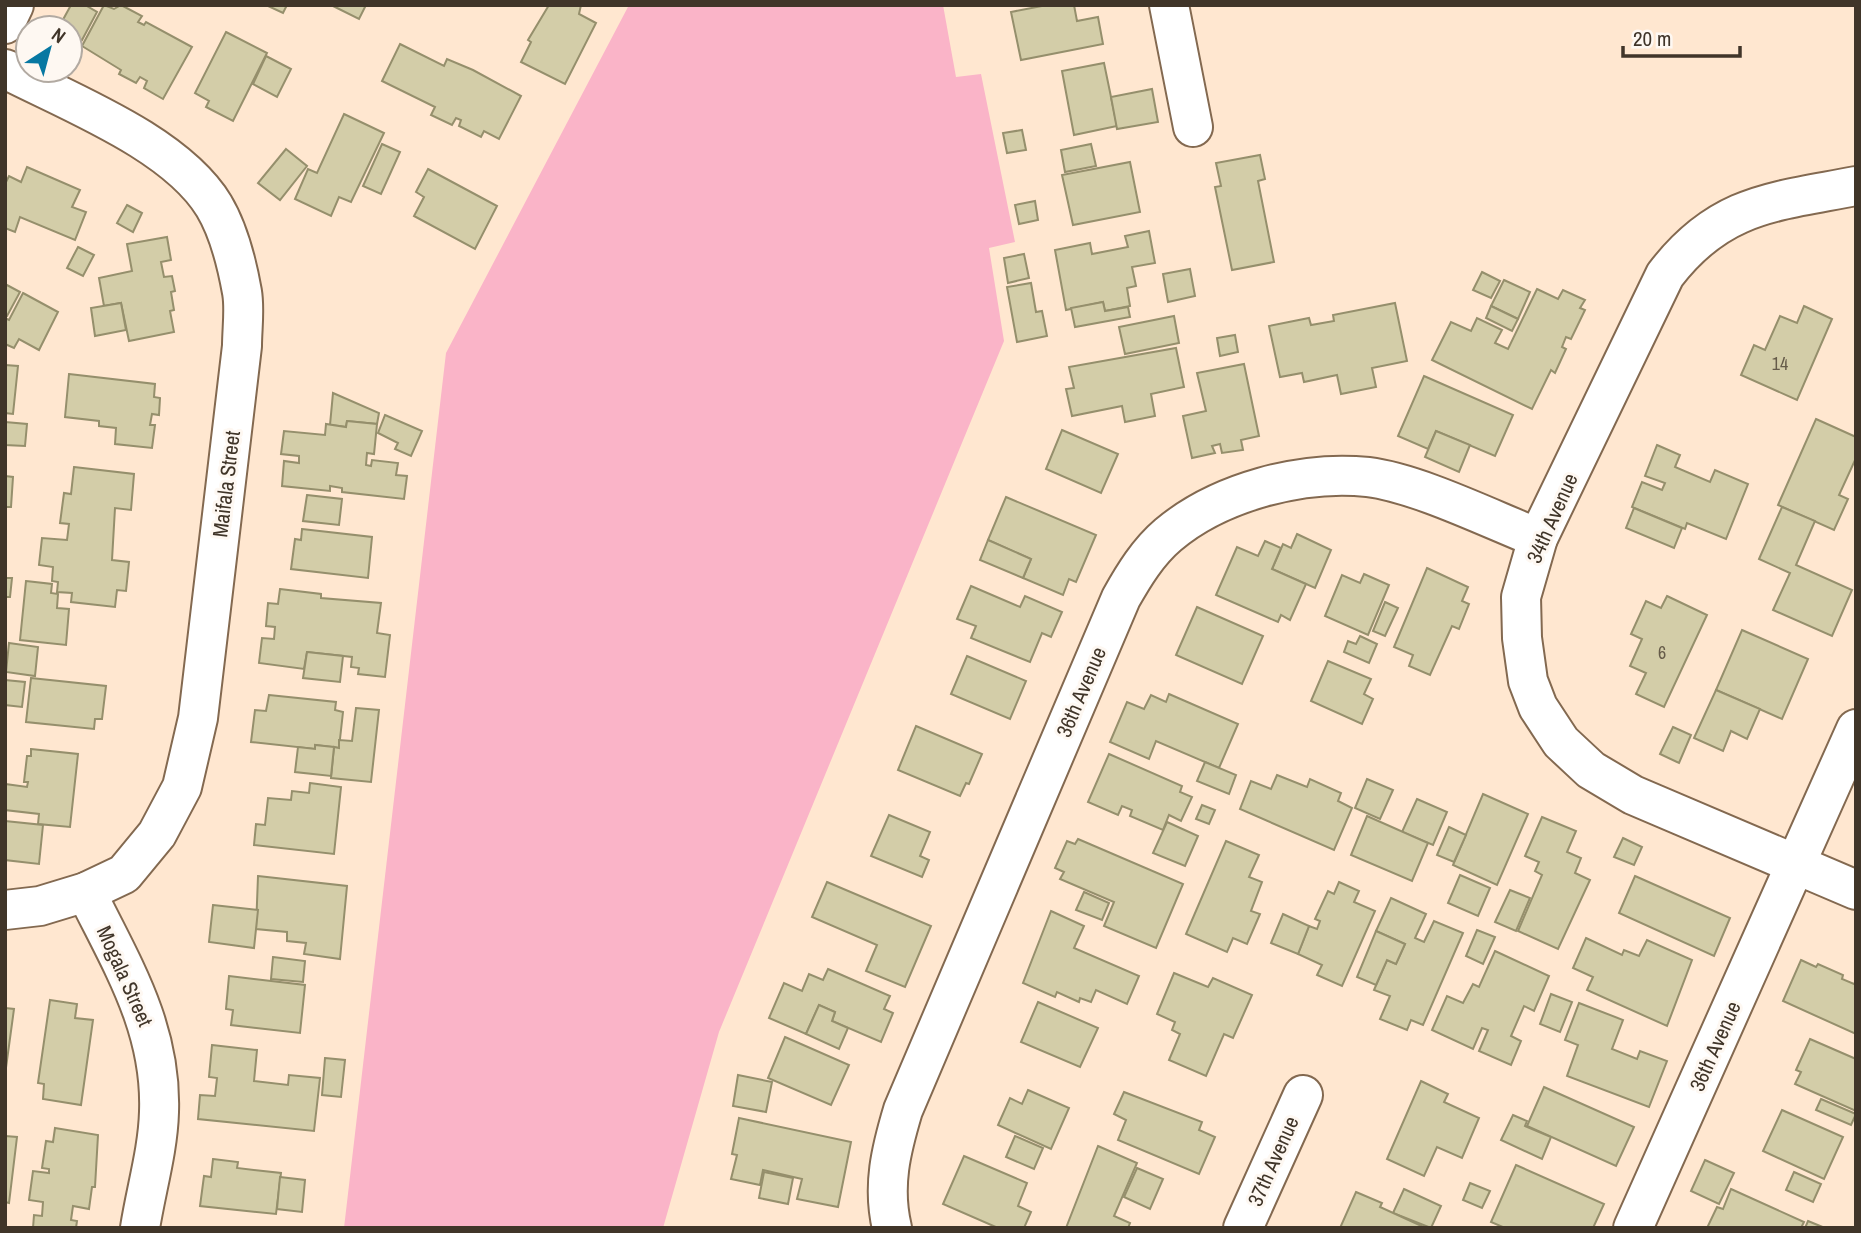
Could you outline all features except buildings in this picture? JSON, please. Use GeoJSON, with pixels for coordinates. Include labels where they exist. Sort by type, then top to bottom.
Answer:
{"type":"FeatureCollection","features":[{"type":"Feature","properties":{"kind":"street"},"geometry":{"type":"LineString","coordinates":[[5,24],[14,5]]}},
{"type":"Feature","properties":{"kind":"street"},"geometry":{"type":"LineString","coordinates":[[1169,5],[1193,127]]}},
{"type":"Feature","properties":{"kind":"street","name":"Maifala Street"},"geometry":{"type":"LineString","coordinates":[[5,69],[157,149],[193,179],[214,206],[223,226],[231,246],[242,295],[242,346],[198,718],[182,787],[157,834],[124,874],[86,892],[40,906],[5,910]]}},
{"type":"Feature","properties":{"kind":"street","name":"34th Avenue"},"geometry":{"type":"LineString","coordinates":[[1856,186],[1744,210],[1711,228],[1681,253],[1665,275],[1538,538],[1521,597],[1522,638],[1528,681],[1538,707],[1561,742],[1591,770],[1633,794],[1856,890]]}},
{"type":"Feature","properties":{"kind":"street","name":"36th Avenue"},"geometry":{"type":"LineString","coordinates":[[892,1228],[886,1186],[890,1153],[903,1110],[1121,598],[1142,563],[1167,536],[1221,502],[1273,486],[1325,477],[1368,477],[1397,483],[1538,538]]}},
{"type":"Feature","properties":{"kind":"street","name":"36th Avenue"},"geometry":{"type":"LineString","coordinates":[[1633,1228],[1856,729]]}},
{"type":"Feature","properties":{"kind":"street","name":"Mogala Street"},"geometry":{"type":"LineString","coordinates":[[86,892],[142,1006],[154,1043],[159,1075],[159,1115],[140,1228]]}},
{"type":"Feature","properties":{"kind":"street","name":"37th Avenue"},"geometry":{"type":"LineString","coordinates":[[1243,1228],[1303,1095]]}},
{"type":"Feature","properties":{"kind":"shaded area"},"geometry":{"type":"Polygon","coordinates":[[[629,5],[943,5],[956,77],[981,74],[1015,242],[989,248],[1004,341],[719,1032],[663,1228],[344,1228],[446,353],[629,5]]]}}]}
